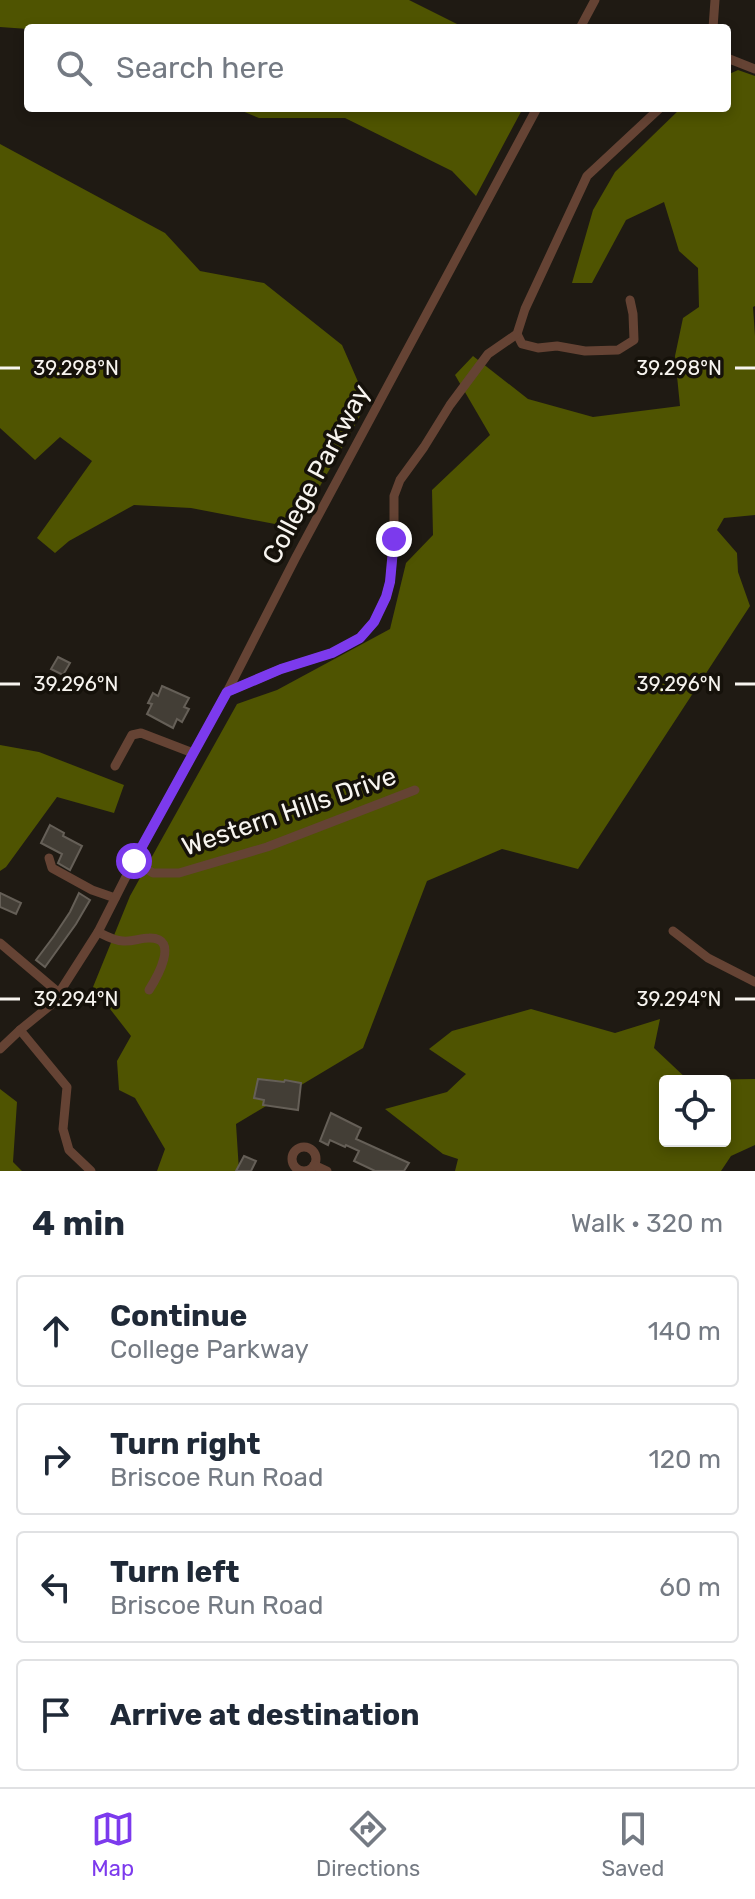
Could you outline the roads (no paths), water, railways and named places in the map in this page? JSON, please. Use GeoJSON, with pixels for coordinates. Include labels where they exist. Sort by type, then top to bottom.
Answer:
{"type":"FeatureCollection","features":[{"type":"Feature","properties":{"kind":"street"},"geometry":{"type":"LineString","coordinates":[[582,24],[595,0]]}},
{"type":"Feature","properties":{"kind":"street"},"geometry":{"type":"LineString","coordinates":[[713,24],[715,0]]}},
{"type":"Feature","properties":{"kind":"street"},"geometry":{"type":"LineString","coordinates":[[731,60],[755,69]]}},
{"type":"Feature","properties":{"kind":"street","name":"College Parkway"},"geometry":{"type":"LineString","coordinates":[[0,1049],[52,1004],[98,932],[535,112]]}},
{"type":"Feature","properties":{"kind":"street"},"geometry":{"type":"LineString","coordinates":[[227,692],[281,669],[332,653],[360,638],[374,622],[390,582],[394,496],[400,480],[488,354],[517,334],[525,309],[587,176],[656,112]]}},
{"type":"Feature","properties":{"kind":"street"},"geometry":{"type":"LineString","coordinates":[[517,334],[522,344],[538,348],[557,346],[585,351],[618,350],[634,340],[630,300]]}},
{"type":"Feature","properties":{"kind":"street"},"geometry":{"type":"LineString","coordinates":[[115,766],[132,735],[141,733],[193,753]]}},
{"type":"Feature","properties":{"kind":"street","name":"Western Hills Drive"},"geometry":{"type":"LineString","coordinates":[[134,861],[153,873],[179,873],[267,847],[415,790]]}},
{"type":"Feature","properties":{"kind":"street"},"geometry":{"type":"LineString","coordinates":[[49,858],[52,868],[60,873],[115,898]]}},
{"type":"Feature","properties":{"kind":"street"},"geometry":{"type":"LineString","coordinates":[[673,931],[708,958],[755,982]]}},
{"type":"Feature","properties":{"kind":"street"},"geometry":{"type":"LineString","coordinates":[[98,932],[120,941],[151,937],[162,943],[165,955],[163,966],[149,990]]}},
{"type":"Feature","properties":{"kind":"street"},"geometry":{"type":"LineString","coordinates":[[0,943],[59,993]]}},
{"type":"Feature","properties":{"kind":"street"},"geometry":{"type":"LineString","coordinates":[[20,1030],[67,1087],[63,1129],[69,1150],[91,1171]]}},
{"type":"Feature","properties":{"kind":"street"},"geometry":{"type":"LineString","coordinates":[[314,1165],[327,1171]]}}]}
